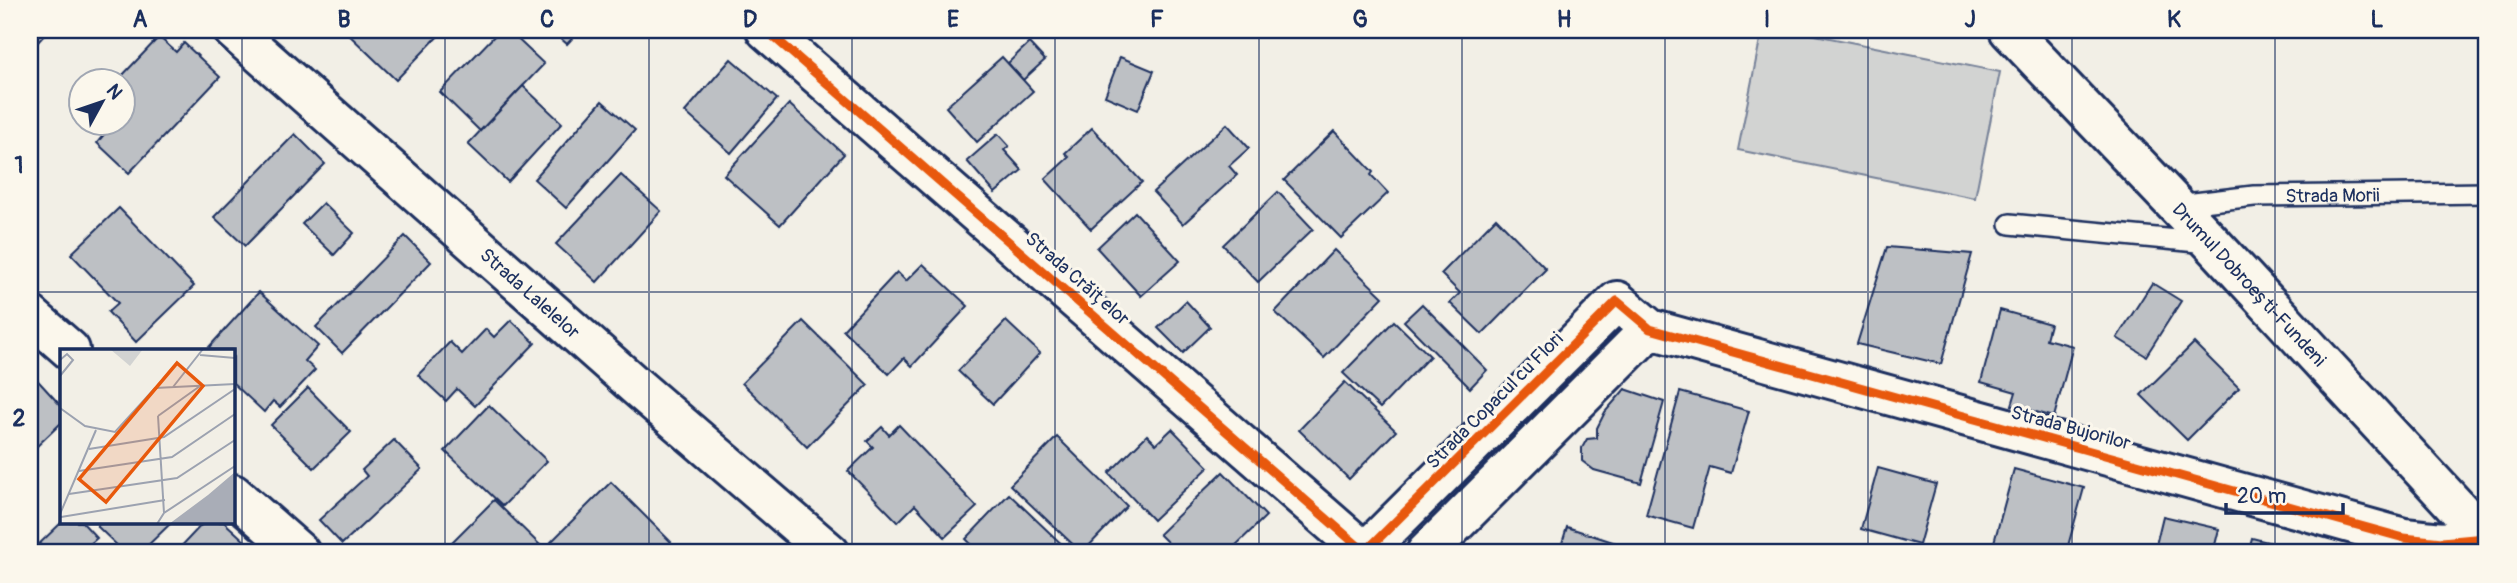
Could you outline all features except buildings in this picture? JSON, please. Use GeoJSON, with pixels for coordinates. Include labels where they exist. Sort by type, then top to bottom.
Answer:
{"type":"FeatureCollection","features":[{"type":"Feature","properties":{"kind":"street","name":"Strada Lalelelor"},"geometry":{"type":"LineString","coordinates":[[233,30],[638,388],[830,553]]}},
{"type":"Feature","properties":{"kind":"street","name":"Strada Crăițelor"},"geometry":{"type":"LineString","coordinates":[[766,30],[1365,553]]}},
{"type":"Feature","properties":{"kind":"street","name":"Drumul Dobroești-Fundeni"},"geometry":{"type":"LineString","coordinates":[[2009,30],[2212,243],[2486,539]]}},
{"type":"Feature","properties":{"kind":"street","name":"Strada Copacul cu Flori"},"geometry":{"type":"LineString","coordinates":[[1365,553],[1617,301],[1650,329]]}},
{"type":"Feature","properties":{"kind":"street"},"geometry":{"type":"LineString","coordinates":[[30,315],[69,349]]}},
{"type":"Feature","properties":{"kind":"street","name":"Strada Bujorilor"},"geometry":{"type":"LineString","coordinates":[[1650,329],[2404,538],[2442,542],[2486,539]]}},
{"type":"Feature","properties":{"kind":"street"},"geometry":{"type":"LineString","coordinates":[[1426,553],[1650,329]]}},
{"type":"Feature","properties":{"kind":"street"},"geometry":{"type":"LineString","coordinates":[[234,495],[300,553]]}},
{"type":"Feature","properties":{"kind":"lane","name":"Strada Morii"},"geometry":{"type":"LineString","coordinates":[[2176,205],[2254,197],[2487,193]]}},
{"type":"Feature","properties":{"kind":"lane"},"geometry":{"type":"LineString","coordinates":[[2010,224],[2212,243]]}},
{"type":"Feature","properties":{"kind":"shaded area"},"geometry":{"type":"Polygon","coordinates":[[[1762,30],[1790,30],[2000,72],[1975,198],[1738,150],[1762,30]]]}},
{"type":"Feature","properties":{"kind":"cycle path"},"geometry":{"type":"LineString","coordinates":[[766,30],[1366,553]]}},
{"type":"Feature","properties":{"kind":"cycle path"},"geometry":{"type":"LineString","coordinates":[[1364,553],[1617,301],[1650,329],[2404,538],[2442,542],[2485,538]]}}]}
